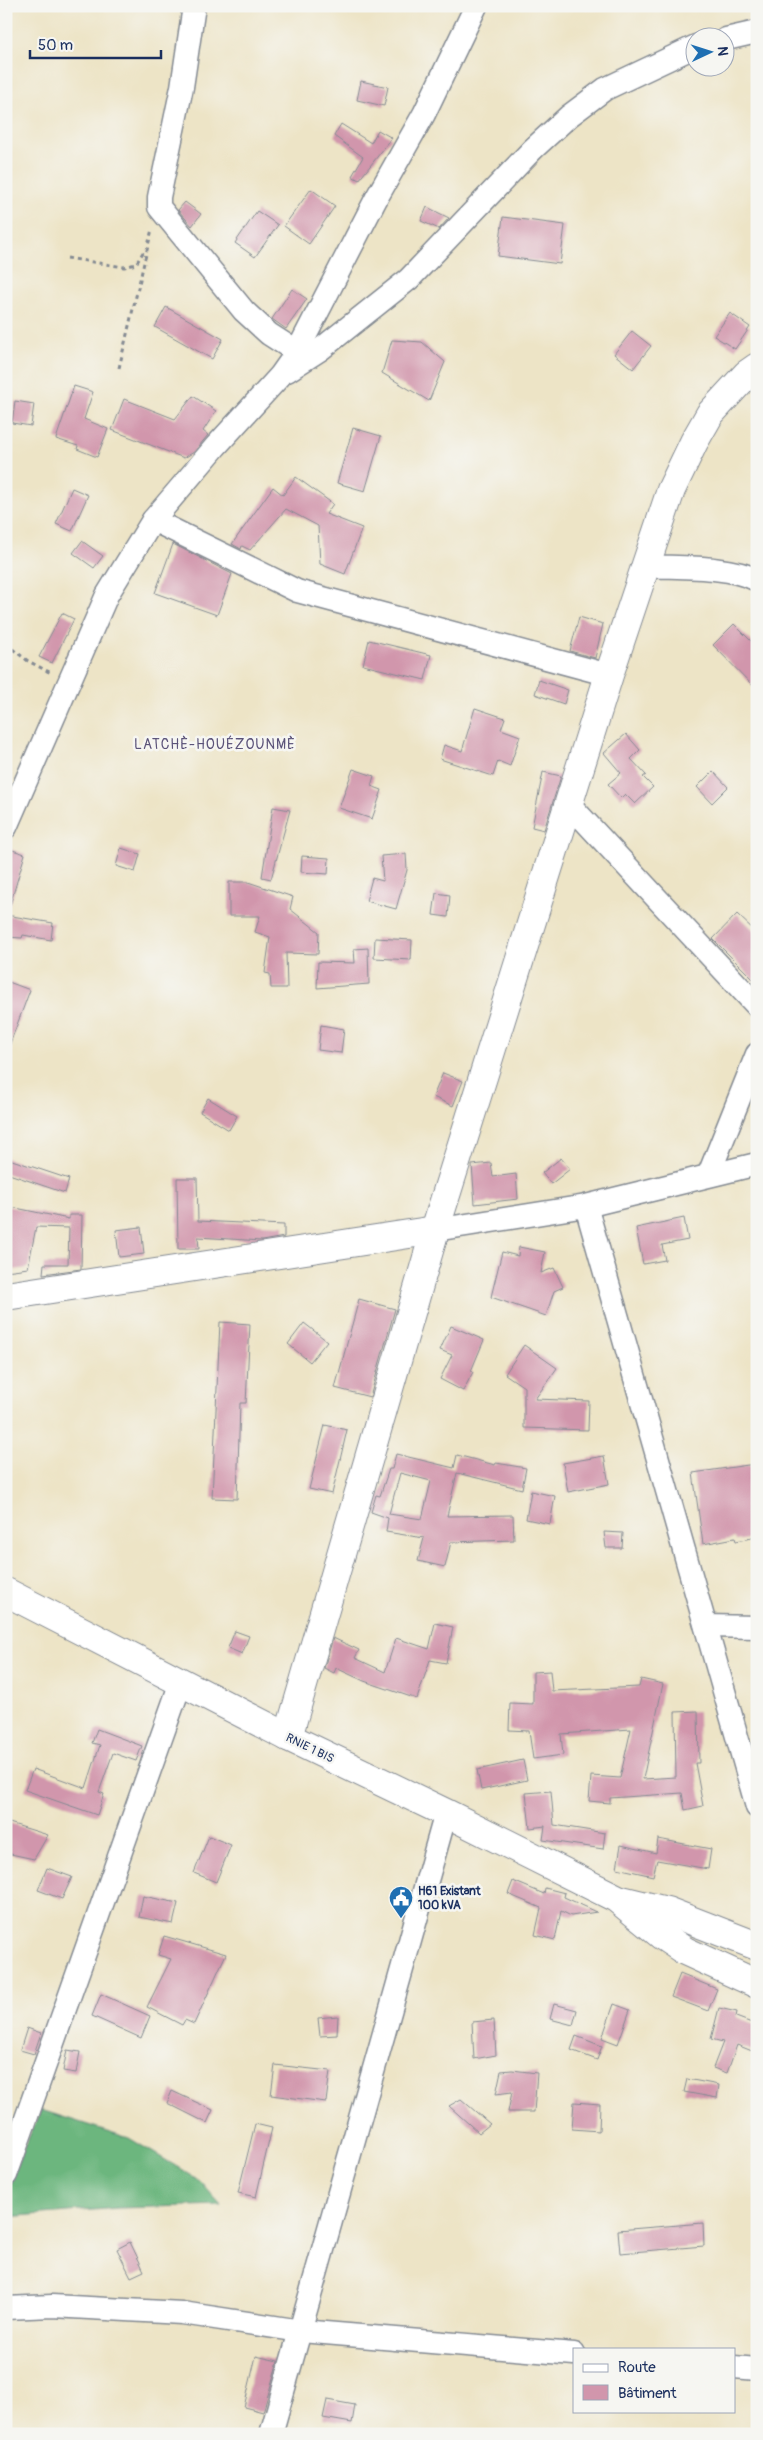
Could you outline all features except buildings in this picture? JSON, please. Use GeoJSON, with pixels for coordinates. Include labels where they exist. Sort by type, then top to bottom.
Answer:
{"type":"FeatureCollection","features":[{"type":"Feature","properties":{"kind":"main road"},"geometry":{"type":"LineString","coordinates":[[288,1738],[435,1230],[609,676],[671,490],[710,414],[747,374],[757,366]]}},
{"type":"Feature","properties":{"kind":"main road"},"geometry":{"type":"LineString","coordinates":[[6,1296],[435,1230]]}},
{"type":"Feature","properties":{"kind":"main road","name":"RNIE 1 BIS"},"geometry":{"type":"LineString","coordinates":[[6,1592],[288,1738],[446,1813],[616,1898]]}},
{"type":"Feature","properties":{"kind":"main road"},"geometry":{"type":"LineString","coordinates":[[616,1898],[667,1911],[757,1946]]}},
{"type":"Feature","properties":{"kind":"main road"},"geometry":{"type":"LineString","coordinates":[[616,1898],[661,1935],[686,1951],[757,1984]]}},
{"type":"Feature","properties":{"kind":"street"},"geometry":{"type":"LineString","coordinates":[[194,6],[182,87],[159,197],[159,206],[244,311],[269,334],[296,352]]}},
{"type":"Feature","properties":{"kind":"street"},"geometry":{"type":"LineString","coordinates":[[6,826],[107,595],[153,520],[216,446],[280,376],[296,352],[376,199],[424,114],[476,6]]}},
{"type":"Feature","properties":{"kind":"street"},"geometry":{"type":"LineString","coordinates":[[736,37],[757,32]]}},
{"type":"Feature","properties":{"kind":"street"},"geometry":{"type":"LineString","coordinates":[[280,376],[328,344],[409,279],[533,150],[569,116],[605,89],[686,51]]}},
{"type":"Feature","properties":{"kind":"street"},"geometry":{"type":"LineString","coordinates":[[153,520],[298,591],[609,676]]}},
{"type":"Feature","properties":{"kind":"street"},"geometry":{"type":"LineString","coordinates":[[646,566],[746,574],[757,580]]}},
{"type":"Feature","properties":{"kind":"street"},"geometry":{"type":"LineString","coordinates":[[569,804],[757,1006]]}},
{"type":"Feature","properties":{"kind":"street"},"geometry":{"type":"LineString","coordinates":[[709,1174],[757,1054]]}},
{"type":"Feature","properties":{"kind":"street"},"geometry":{"type":"LineString","coordinates":[[435,1230],[586,1206],[709,1174],[757,1164]]}},
{"type":"Feature","properties":{"kind":"street"},"geometry":{"type":"LineString","coordinates":[[586,1206],[757,1807]]}},
{"type":"Feature","properties":{"kind":"street"},"geometry":{"type":"LineString","coordinates":[[706,1626],[757,1627]]}},
{"type":"Feature","properties":{"kind":"street"},"geometry":{"type":"LineString","coordinates":[[6,2175],[181,1682]]}},
{"type":"Feature","properties":{"kind":"street"},"geometry":{"type":"LineString","coordinates":[[271,2434],[446,1813]]}},
{"type":"Feature","properties":{"kind":"street"},"geometry":{"type":"LineString","coordinates":[[6,2308],[52,2306],[182,2313],[301,2331],[573,2354]]}},
{"type":"Feature","properties":{"kind":"street"},"geometry":{"type":"LineString","coordinates":[[736,2367],[757,2369]]}},
{"type":"Feature","properties":{"kind":"path"},"geometry":{"type":"LineString","coordinates":[[119,368],[147,246],[159,206]]}},
{"type":"Feature","properties":{"kind":"path"},"geometry":{"type":"LineString","coordinates":[[67,258],[124,266],[136,264],[147,246]]}},
{"type":"Feature","properties":{"kind":"path"},"geometry":{"type":"LineString","coordinates":[[6,644],[28,661],[69,682]]}},
{"type":"Feature","properties":{"kind":"green space"},"geometry":{"type":"Polygon","coordinates":[[[41,2110],[129,2138],[199,2180],[221,2205],[118,2208],[6,2217],[6,2188],[41,2110]]]}},
{"type":"Feature","properties":{"kind":"place","name":"H61 Existant 100 kVA"},"geometry":{"type":"Point","coordinates":[401,1919]}},
{"type":"Feature","properties":{"kind":"district","name":"LATCHÈ-HOUÉZOUNMÈ"},"geometry":{"type":"Point","coordinates":[215,744]}}]}
